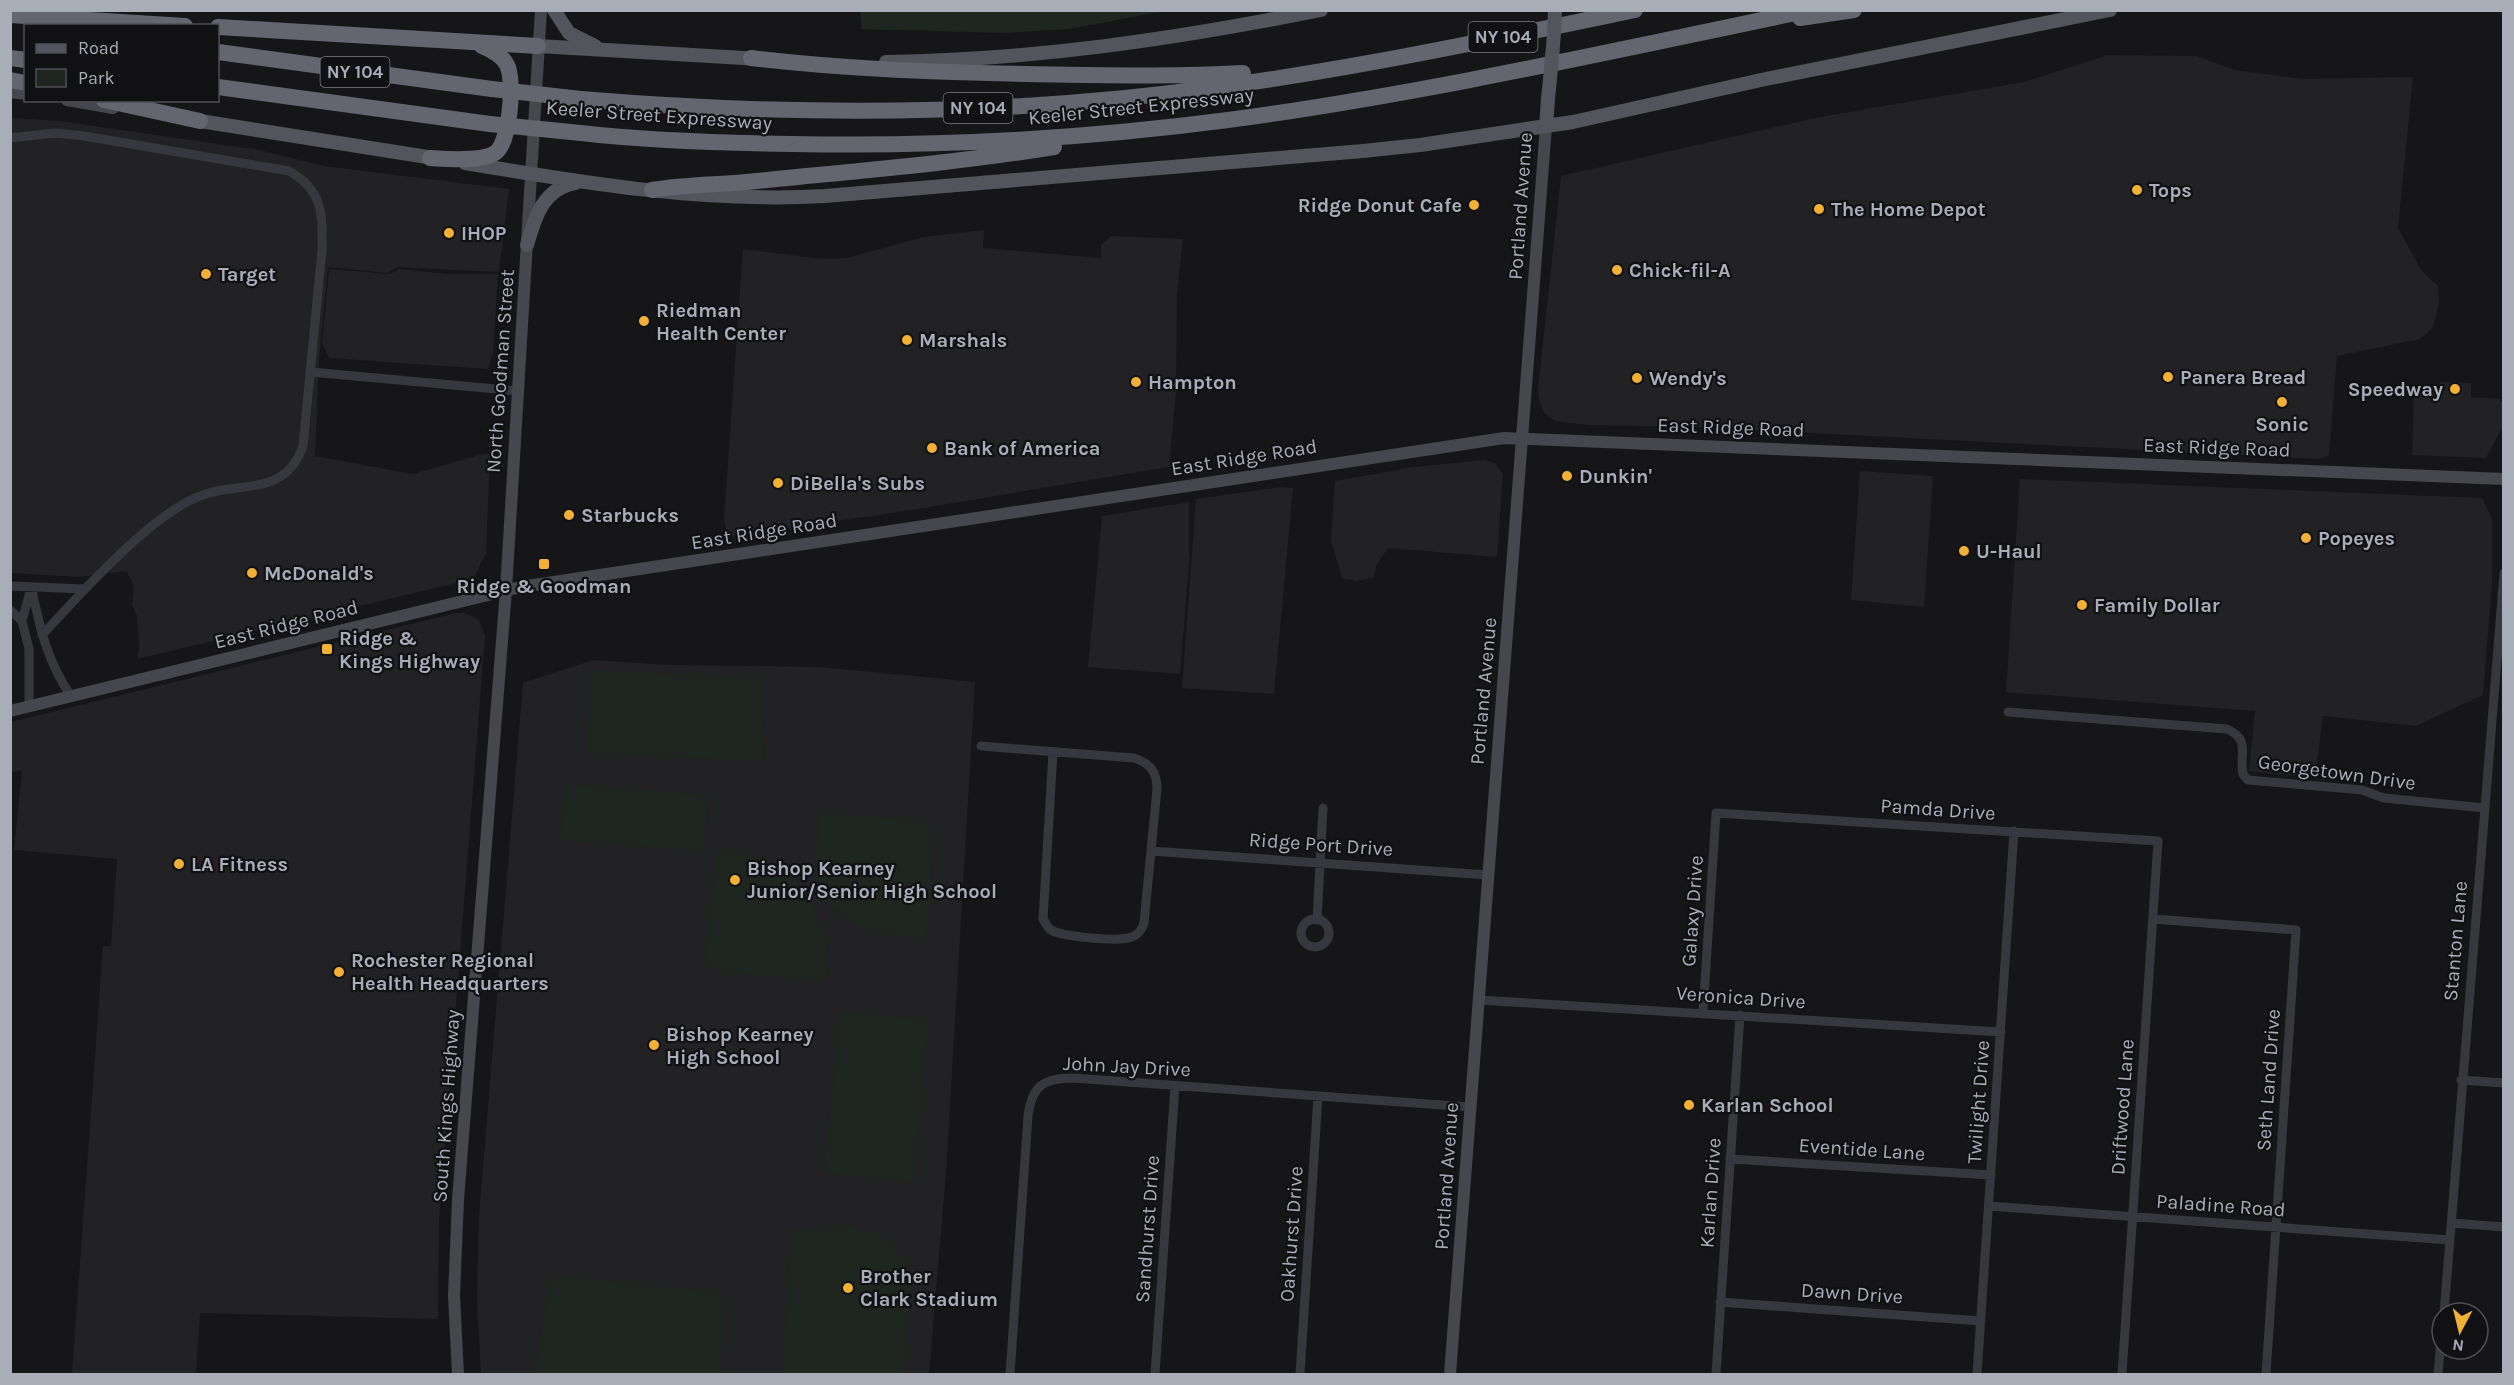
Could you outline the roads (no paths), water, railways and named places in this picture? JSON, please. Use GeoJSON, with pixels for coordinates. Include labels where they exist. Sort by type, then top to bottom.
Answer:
{"type":"FeatureCollection","features":[{"type":"Feature","properties":{"kind":"highway","name":"Keeler Street Expressway"},"geometry":{"type":"LineString","coordinates":[[219,52],[581,99],[779,110],[980,108],[1162,94],[1287,77],[1635,10]]}},
{"type":"Feature","properties":{"kind":"highway","name":"Keeler Street Expressway"},"geometry":{"type":"LineString","coordinates":[[219,87],[581,133],[749,144],[875,145],[1077,136],[1192,124],[1365,99],[1810,10]]}},
{"type":"Feature","properties":{"kind":"highway"},"geometry":{"type":"LineString","coordinates":[[1707,31],[1854,10]]}},
{"type":"Feature","properties":{"kind":"highway"},"geometry":{"type":"LineString","coordinates":[[10,15],[153,24]]}},
{"type":"Feature","properties":{"kind":"highway"},"geometry":{"type":"LineString","coordinates":[[219,27],[538,46]]}},
{"type":"Feature","properties":{"kind":"highway"},"geometry":{"type":"LineString","coordinates":[[430,158],[457,159],[490,155],[499,150],[506,138],[510,82],[508,66],[493,51],[465,42]]}},
{"type":"Feature","properties":{"kind":"highway"},"geometry":{"type":"LineString","coordinates":[[751,58],[875,70],[1131,76],[1276,72],[1372,62]]}},
{"type":"Feature","properties":{"kind":"highway"},"geometry":{"type":"LineString","coordinates":[[113,102],[200,122]]}},
{"type":"Feature","properties":{"kind":"highway"},"geometry":{"type":"LineString","coordinates":[[652,190],[990,157],[1192,124]]}},
{"type":"Feature","properties":{"kind":"main road","name":"North Goodman Street"},"geometry":{"type":"LineString","coordinates":[[506,590],[541,10]]}},
{"type":"Feature","properties":{"kind":"main road"},"geometry":{"type":"LineString","coordinates":[[554,10],[561,23],[572,35],[612,50]]}},
{"type":"Feature","properties":{"kind":"main road"},"geometry":{"type":"LineString","coordinates":[[538,46],[751,58],[885,62],[1030,55],[1174,38],[1321,10]]}},
{"type":"Feature","properties":{"kind":"main road","name":"Portland Avenue"},"geometry":{"type":"LineString","coordinates":[[1450,1374],[1555,10]]}},
{"type":"Feature","properties":{"kind":"main road"},"geometry":{"type":"LineString","coordinates":[[79,102],[531,174],[652,190],[749,197],[825,196],[1382,150],[1546,126],[2110,10]]}},
{"type":"Feature","properties":{"kind":"main road"},"geometry":{"type":"LineString","coordinates":[[527,245],[538,212],[551,193],[570,184],[591,182]]}},
{"type":"Feature","properties":{"kind":"main road","name":"East Ridge Road"},"geometry":{"type":"LineString","coordinates":[[10,711],[506,590],[1504,438],[2504,479]]}},
{"type":"Feature","properties":{"kind":"main road","name":"South Kings Highway"},"geometry":{"type":"LineString","coordinates":[[458,1374],[454,1296],[458,1209],[506,590]]}},
{"type":"Feature","properties":{"kind":"street"},"geometry":{"type":"LineString","coordinates":[[10,138],[55,133],[84,136],[272,166],[289,171],[307,183],[318,204],[322,222],[322,250],[303,446],[292,466],[283,474],[255,487],[211,492],[192,498],[164,517],[85,589],[42,635]]}},
{"type":"Feature","properties":{"kind":"street"},"geometry":{"type":"LineString","coordinates":[[311,372],[518,391]]}},
{"type":"Feature","properties":{"kind":"street","name":"Stanton Lane"},"geometry":{"type":"LineString","coordinates":[[2445,1301],[2461,1080],[2504,573]]}},
{"type":"Feature","properties":{"kind":"street"},"geometry":{"type":"LineString","coordinates":[[10,586],[85,589]]}},
{"type":"Feature","properties":{"kind":"street"},"geometry":{"type":"LineString","coordinates":[[29,706],[29,649],[22,621],[31,588]]}},
{"type":"Feature","properties":{"kind":"street"},"geometry":{"type":"LineString","coordinates":[[31,588],[42,635],[59,679],[71,696]]}},
{"type":"Feature","properties":{"kind":"street"},"geometry":{"type":"LineString","coordinates":[[10,610],[22,621]]}},
{"type":"Feature","properties":{"kind":"street","name":"Georgetown Drive"},"geometry":{"type":"LineString","coordinates":[[2008,712],[2227,729],[2240,737],[2243,747],[2243,774],[2248,780],[2362,790],[2384,798],[2485,808]]}},
{"type":"Feature","properties":{"kind":"street"},"geometry":{"type":"LineString","coordinates":[[981,746],[1134,758],[1150,766],[1157,781],[1144,923],[1137,935],[1118,939],[1060,934],[1048,928],[1043,919],[1053,752]]}},
{"type":"Feature","properties":{"kind":"street"},"geometry":{"type":"LineString","coordinates":[[1317,920],[1323,808]]}},
{"type":"Feature","properties":{"kind":"street","name":"Pamda Drive"},"geometry":{"type":"LineString","coordinates":[[1716,813],[2158,841]]}},
{"type":"Feature","properties":{"kind":"street","name":"Galaxy Drive"},"geometry":{"type":"LineString","coordinates":[[1703,1012],[1716,813]]}},
{"type":"Feature","properties":{"kind":"street","name":"Twilight Drive"},"geometry":{"type":"LineString","coordinates":[[1977,1374],[2014,831]]}},
{"type":"Feature","properties":{"kind":"street","name":"Driftwood Lane"},"geometry":{"type":"LineString","coordinates":[[2122,1374],[2158,841]]}},
{"type":"Feature","properties":{"kind":"street","name":"Ridge Port Drive"},"geometry":{"type":"LineString","coordinates":[[1151,851],[1488,875]]}},
{"type":"Feature","properties":{"kind":"street","name":"Seth Land Drive"},"geometry":{"type":"LineString","coordinates":[[2153,919],[2296,930],[2266,1374]]}},
{"type":"Feature","properties":{"kind":"street","name":"Veronica Drive"},"geometry":{"type":"LineString","coordinates":[[1479,1000],[2001,1032]]}},
{"type":"Feature","properties":{"kind":"street","name":"Karlan Drive"},"geometry":{"type":"LineString","coordinates":[[1716,1374],[1740,1015]]}},
{"type":"Feature","properties":{"kind":"street","name":"John Jay Drive"},"geometry":{"type":"LineString","coordinates":[[1010,1374],[1028,1116],[1035,1091],[1050,1080],[1060,1078],[1470,1107]]}},
{"type":"Feature","properties":{"kind":"street"},"geometry":{"type":"LineString","coordinates":[[2461,1080],[2504,1083]]}},
{"type":"Feature","properties":{"kind":"street","name":"Sandhurst Drive"},"geometry":{"type":"LineString","coordinates":[[1155,1374],[1175,1086]]}},
{"type":"Feature","properties":{"kind":"street","name":"Oakhurst Drive"},"geometry":{"type":"LineString","coordinates":[[1300,1374],[1318,1096]]}},
{"type":"Feature","properties":{"kind":"street","name":"Eventide Lane"},"geometry":{"type":"LineString","coordinates":[[1730,1159],[1991,1175]]}},
{"type":"Feature","properties":{"kind":"street","name":"Paladine Road"},"geometry":{"type":"LineString","coordinates":[[1989,1206],[2450,1240]]}},
{"type":"Feature","properties":{"kind":"street"},"geometry":{"type":"LineString","coordinates":[[2452,1223],[2504,1227]]}},
{"type":"Feature","properties":{"kind":"street","name":"Dawn Drive"},"geometry":{"type":"LineString","coordinates":[[1720,1302],[1981,1321]]}},
{"type":"Feature","properties":{"kind":"place","name":"Tops"},"geometry":{"type":"Point","coordinates":[2137,190]}},
{"type":"Feature","properties":{"kind":"place","name":"Ridge Donut Cafe"},"geometry":{"type":"Point","coordinates":[1474,205]}},
{"type":"Feature","properties":{"kind":"place","name":"The Home Depot"},"geometry":{"type":"Point","coordinates":[1819,209]}},
{"type":"Feature","properties":{"kind":"place","name":"IHOP"},"geometry":{"type":"Point","coordinates":[449,233]}},
{"type":"Feature","properties":{"kind":"place","name":"Chick-fil-A"},"geometry":{"type":"Point","coordinates":[1617,270]}},
{"type":"Feature","properties":{"kind":"place","name":"Target"},"geometry":{"type":"Point","coordinates":[206,274]}},
{"type":"Feature","properties":{"kind":"place","name":"Riedman Health Center"},"geometry":{"type":"Point","coordinates":[644,321]}},
{"type":"Feature","properties":{"kind":"place","name":"Marshals"},"geometry":{"type":"Point","coordinates":[907,340]}},
{"type":"Feature","properties":{"kind":"place","name":"Panera Bread"},"geometry":{"type":"Point","coordinates":[2168,377]}},
{"type":"Feature","properties":{"kind":"place","name":"Wendy's"},"geometry":{"type":"Point","coordinates":[1637,378]}},
{"type":"Feature","properties":{"kind":"place","name":"Hampton"},"geometry":{"type":"Point","coordinates":[1136,382]}},
{"type":"Feature","properties":{"kind":"place","name":"Speedway"},"geometry":{"type":"Point","coordinates":[2455,389]}},
{"type":"Feature","properties":{"kind":"place","name":"Sonic"},"geometry":{"type":"Point","coordinates":[2282,402]}},
{"type":"Feature","properties":{"kind":"place","name":"Bank of America"},"geometry":{"type":"Point","coordinates":[932,448]}},
{"type":"Feature","properties":{"kind":"place","name":"Dunkin'"},"geometry":{"type":"Point","coordinates":[1567,476]}},
{"type":"Feature","properties":{"kind":"place","name":"DiBella's Subs"},"geometry":{"type":"Point","coordinates":[778,483]}},
{"type":"Feature","properties":{"kind":"place","name":"Starbucks"},"geometry":{"type":"Point","coordinates":[569,515]}},
{"type":"Feature","properties":{"kind":"place","name":"Popeyes"},"geometry":{"type":"Point","coordinates":[2306,538]}},
{"type":"Feature","properties":{"kind":"place","name":"U-Haul"},"geometry":{"type":"Point","coordinates":[1964,551]}},
{"type":"Feature","properties":{"kind":"place","name":"Ridge & Goodman"},"geometry":{"type":"Point","coordinates":[544,564]}},
{"type":"Feature","properties":{"kind":"place","name":"McDonald's"},"geometry":{"type":"Point","coordinates":[252,573]}},
{"type":"Feature","properties":{"kind":"place","name":"Family Dollar"},"geometry":{"type":"Point","coordinates":[2082,605]}},
{"type":"Feature","properties":{"kind":"place","name":"Ridge & Kings Highway"},"geometry":{"type":"Point","coordinates":[327,649]}},
{"type":"Feature","properties":{"kind":"place","name":"LA Fitness"},"geometry":{"type":"Point","coordinates":[179,864]}},
{"type":"Feature","properties":{"kind":"place","name":"Bishop Kearney Junior/Senior High School"},"geometry":{"type":"Point","coordinates":[735,880]}},
{"type":"Feature","properties":{"kind":"place","name":"Rochester Regional Health Headquarters"},"geometry":{"type":"Point","coordinates":[339,972]}},
{"type":"Feature","properties":{"kind":"place","name":"Bishop Kearney High School"},"geometry":{"type":"Point","coordinates":[654,1045]}},
{"type":"Feature","properties":{"kind":"place","name":"Karlan School"},"geometry":{"type":"Point","coordinates":[1689,1105]}},
{"type":"Feature","properties":{"kind":"place","name":"Brother Clark Stadium"},"geometry":{"type":"Point","coordinates":[848,1288]}}]}
